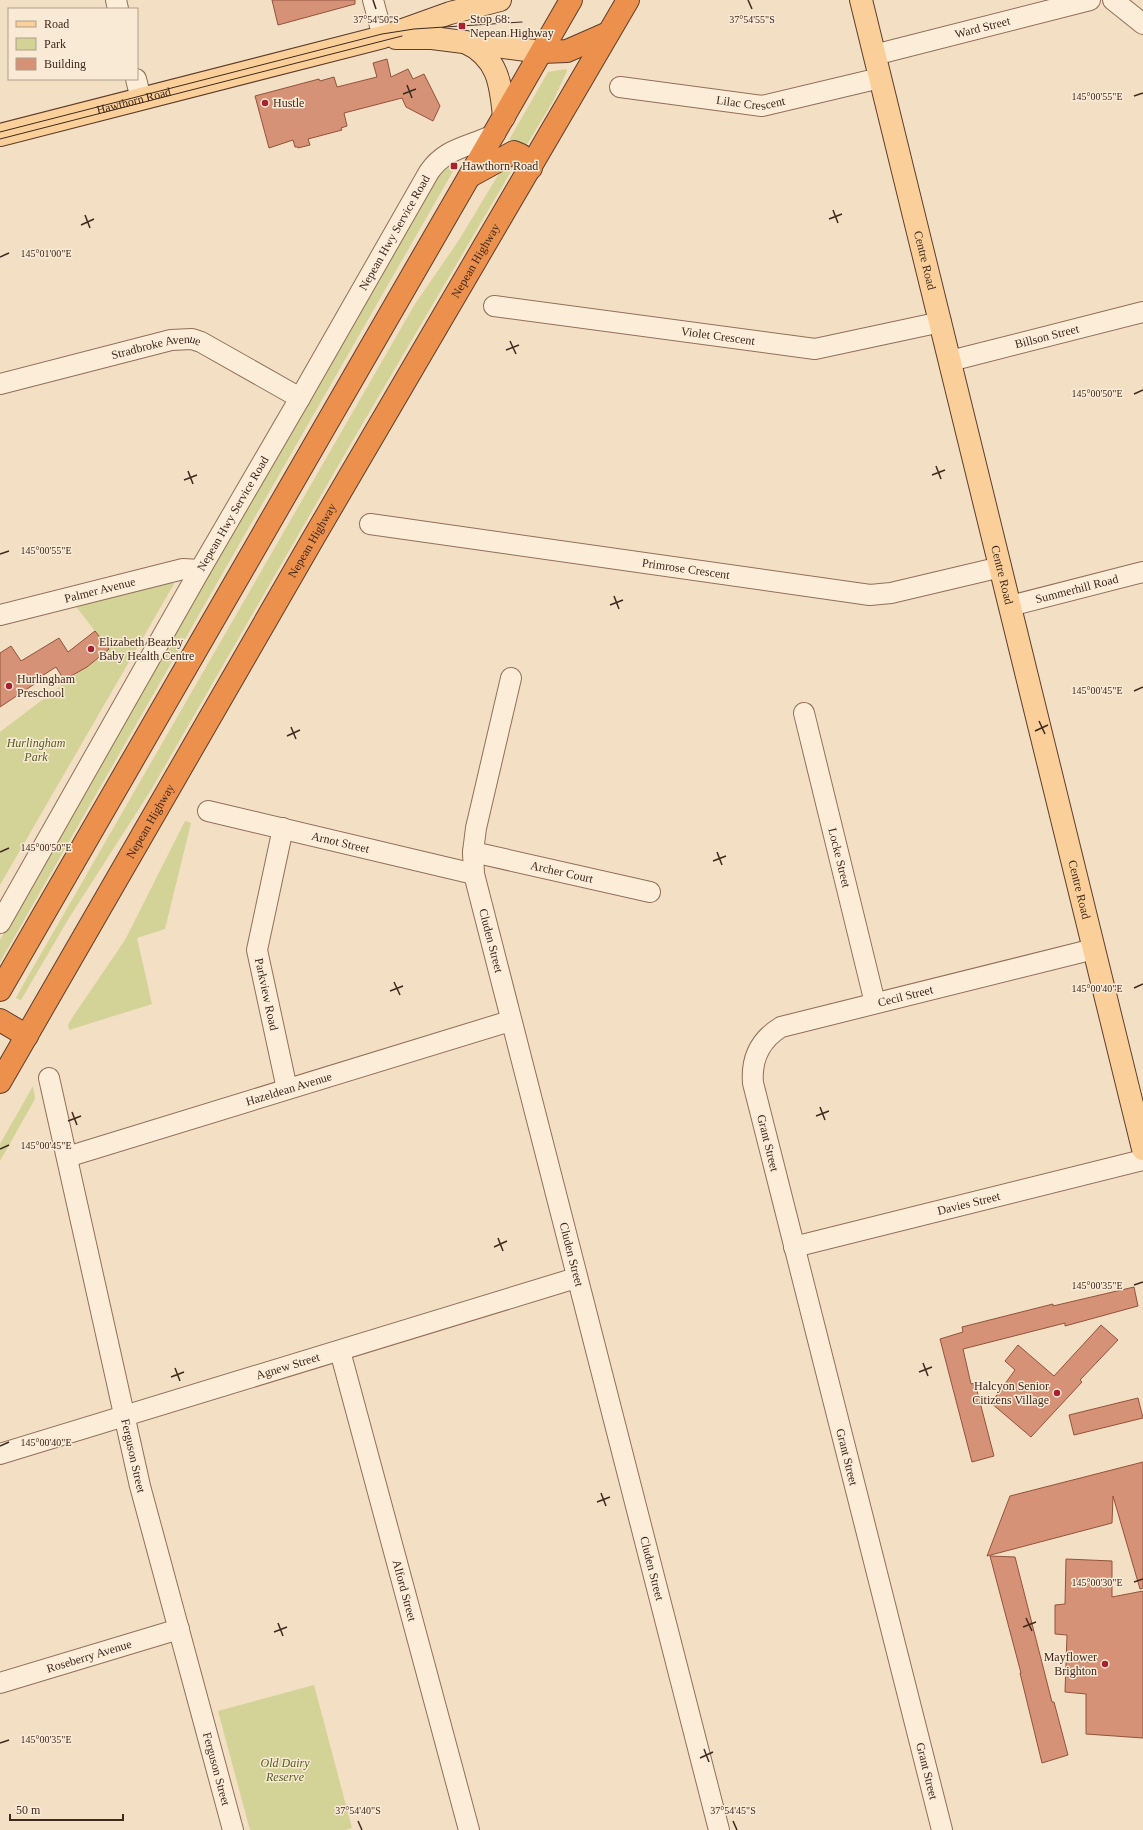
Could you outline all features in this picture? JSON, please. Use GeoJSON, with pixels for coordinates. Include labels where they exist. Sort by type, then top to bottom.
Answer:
{"type":"FeatureCollection","features":[{"type":"Feature","properties":{"kind":"highway"},"geometry":{"type":"LineString","coordinates":[[0,990],[500,126],[571,0]]}},
{"type":"Feature","properties":{"kind":"highway","name":"Nepean Highway"},"geometry":{"type":"LineString","coordinates":[[0,1082],[314,537],[512,196],[530,168],[628,0]]}},
{"type":"Feature","properties":{"kind":"highway"},"geometry":{"type":"LineString","coordinates":[[542,52],[567,51],[608,33]]}},
{"type":"Feature","properties":{"kind":"highway"},"geometry":{"type":"LineString","coordinates":[[471,176],[514,152],[521,155],[530,168]]}},
{"type":"Feature","properties":{"kind":"highway"},"geometry":{"type":"LineString","coordinates":[[0,1020],[27,1036]]}},
{"type":"Feature","properties":{"kind":"main road","name":"Hawthorn Road"},"geometry":{"type":"LineString","coordinates":[[0,135],[139,89],[383,37],[450,13],[500,0]]}},
{"type":"Feature","properties":{"kind":"main road","name":"Centre Road"},"geometry":{"type":"LineString","coordinates":[[861,0],[1094,949],[1138,1106],[1142,1137]]}},
{"type":"Feature","properties":{"kind":"main road","name":"Hawthorn Road"},"geometry":{"type":"LineString","coordinates":[[383,37],[432,38],[542,52]]}},
{"type":"Feature","properties":{"kind":"main road"},"geometry":{"type":"LineString","coordinates":[[464,42],[480,51],[497,73],[502,88],[500,126]]}},
{"type":"Feature","properties":{"kind":"street"},"geometry":{"type":"LineString","coordinates":[[373,0],[383,37]]}},
{"type":"Feature","properties":{"kind":"street"},"geometry":{"type":"LineString","coordinates":[[1113,0],[1143,24]]}},
{"type":"Feature","properties":{"kind":"street","name":"Ward Street"},"geometry":{"type":"LineString","coordinates":[[874,55],[1085,1]]}},
{"type":"Feature","properties":{"kind":"street","name":"Lilac Crescent"},"geometry":{"type":"LineString","coordinates":[[620,87],[762,106],[880,78]]}},
{"type":"Feature","properties":{"kind":"street","name":"Nepean Hwy Service Road"},"geometry":{"type":"LineString","coordinates":[[0,923],[200,570],[433,166],[438,160],[452,150],[478,142],[500,126]]}},
{"type":"Feature","properties":{"kind":"street","name":"Violet Crescent"},"geometry":{"type":"LineString","coordinates":[[494,306],[815,349],[941,322]]}},
{"type":"Feature","properties":{"kind":"street","name":"Billson Street"},"geometry":{"type":"LineString","coordinates":[[950,361],[1143,312]]}},
{"type":"Feature","properties":{"kind":"street","name":"Stradbroke Avenue"},"geometry":{"type":"LineString","coordinates":[[0,384],[171,340],[184,339],[201,342],[300,398]]}},
{"type":"Feature","properties":{"kind":"street","name":"Primrose Crescent"},"geometry":{"type":"LineString","coordinates":[[370,524],[870,595],[891,593],[1001,567]]}},
{"type":"Feature","properties":{"kind":"street","name":"Palmer Avenue"},"geometry":{"type":"LineString","coordinates":[[0,615],[183,569],[200,570]]}},
{"type":"Feature","properties":{"kind":"street","name":"Summerhill Road"},"geometry":{"type":"LineString","coordinates":[[1010,606],[1143,572]]}},
{"type":"Feature","properties":{"kind":"street","name":"Cluden Street"},"geometry":{"type":"LineString","coordinates":[[511,678],[476,828],[473,852],[474,874],[510,1021],[719,1830]]}},
{"type":"Feature","properties":{"kind":"street","name":"Locke Street"},"geometry":{"type":"LineString","coordinates":[[804,713],[875,1003]]}},
{"type":"Feature","properties":{"kind":"street","name":"Arnot Street"},"geometry":{"type":"LineString","coordinates":[[208,811],[474,874]]}},
{"type":"Feature","properties":{"kind":"street","name":"Parkview Road"},"geometry":{"type":"LineString","coordinates":[[283,828],[257,950],[288,1089]]}},
{"type":"Feature","properties":{"kind":"street","name":"Archer Court"},"geometry":{"type":"LineString","coordinates":[[473,852],[650,892]]}},
{"type":"Feature","properties":{"kind":"street","name":"Cecil Street"},"geometry":{"type":"LineString","coordinates":[[753,1083],[752,1071],[754,1059],[766,1038],[774,1031],[789,1024],[1094,949]]}},
{"type":"Feature","properties":{"kind":"street","name":"Hazeldean Avenue"},"geometry":{"type":"LineString","coordinates":[[67,1157],[510,1021]]}},
{"type":"Feature","properties":{"kind":"street","name":"Ferguson Street"},"geometry":{"type":"LineString","coordinates":[[49,1078],[147,1515],[233,1830]]}},
{"type":"Feature","properties":{"kind":"street","name":"Grant Street"},"geometry":{"type":"LineString","coordinates":[[753,1083],[942,1830]]}},
{"type":"Feature","properties":{"kind":"street","name":"Davies Street"},"geometry":{"type":"LineString","coordinates":[[794,1247],[1143,1160]]}},
{"type":"Feature","properties":{"kind":"street","name":"Agnew Street"},"geometry":{"type":"LineString","coordinates":[[0,1454],[576,1278]]}},
{"type":"Feature","properties":{"kind":"street","name":"Alford Street"},"geometry":{"type":"LineString","coordinates":[[340,1351],[469,1830]]}},
{"type":"Feature","properties":{"kind":"street","name":"Roseberry Avenue"},"geometry":{"type":"LineString","coordinates":[[0,1683],[179,1629]]}},
{"type":"Feature","properties":{"kind":"green space"},"geometry":{"type":"Polygon","coordinates":[[[566,69],[567,71],[553,101],[526,146],[509,140],[548,72],[566,69]]]}},
{"type":"Feature","properties":{"kind":"green space"},"geometry":{"type":"Polygon","coordinates":[[[464,152],[0,962],[0,940],[432,178],[464,152]]]}},
{"type":"Feature","properties":{"kind":"green space"},"geometry":{"type":"Polygon","coordinates":[[[516,163],[353,440],[151,790],[69,918],[21,1000],[16,998],[415,304],[459,240],[500,172],[506,165],[516,163]]]}},
{"type":"Feature","properties":{"kind":"green space","name":"Hurlingham Park"},"geometry":{"type":"Polygon","coordinates":[[[172,581],[174,584],[0,885],[0,732],[109,649],[74,604],[172,581]]]}},
{"type":"Feature","properties":{"kind":"green space"},"geometry":{"type":"Polygon","coordinates":[[[185,821],[191,823],[165,929],[137,938],[152,1004],[69,1030],[68,1025],[74,1015],[125,940],[185,821]]]}},
{"type":"Feature","properties":{"kind":"green space"},"geometry":{"type":"Polygon","coordinates":[[[33,1086],[35,1099],[0,1161],[0,1144],[33,1086]]]}},
{"type":"Feature","properties":{"kind":"green space","name":"Old Dairy Reserve"},"geometry":{"type":"Polygon","coordinates":[[[314,1685],[352,1828],[345,1830],[250,1830],[218,1711],[314,1685]]]}},
{"type":"Feature","properties":{"kind":"building"},"geometry":{"type":"Polygon","coordinates":[[[272,0],[355,0],[355,4],[278,25],[272,0]]]}},
{"type":"Feature","properties":{"kind":"building"},"geometry":{"type":"Polygon","coordinates":[[[387,59],[391,77],[408,69],[413,79],[424,74],[440,106],[433,121],[406,107],[402,98],[344,113],[347,126],[341,128],[342,130],[308,139],[310,145],[298,148],[295,147],[293,140],[269,148],[255,96],[319,79],[320,81],[334,77],[337,87],[377,77],[373,63],[387,59]]]}},
{"type":"Feature","properties":{"kind":"building"},"geometry":{"type":"Polygon","coordinates":[[[95,631],[109,649],[87,667],[64,680],[56,667],[34,681],[36,683],[0,707],[0,653],[11,646],[21,661],[59,638],[68,652],[95,631]]]}},
{"type":"Feature","properties":{"kind":"building"},"geometry":{"type":"Polygon","coordinates":[[[1134,1287],[1138,1306],[1065,1326],[1065,1323],[963,1349],[971,1384],[975,1383],[994,1456],[972,1462],[940,1339],[963,1332],[962,1327],[1053,1304],[1053,1306],[1134,1287]]]}},
{"type":"Feature","properties":{"kind":"building"},"geometry":{"type":"Polygon","coordinates":[[[1101,1325],[1118,1340],[1080,1380],[1082,1382],[1031,1437],[991,1403],[1015,1370],[1005,1361],[1018,1345],[1054,1376],[1101,1325]]]}},
{"type":"Feature","properties":{"kind":"building"},"geometry":{"type":"Polygon","coordinates":[[[1138,1398],[1143,1418],[1074,1435],[1069,1415],[1138,1398]]]}},
{"type":"Feature","properties":{"kind":"building"},"geometry":{"type":"Polygon","coordinates":[[[1143,1462],[1143,1588],[1140,1589],[1113,1496],[1112,1523],[987,1556],[1010,1496],[1143,1462]]]}},
{"type":"Feature","properties":{"kind":"building"},"geometry":{"type":"Polygon","coordinates":[[[990,1556],[1015,1557],[1052,1702],[1054,1702],[1068,1755],[1042,1763],[1021,1673],[990,1556]]]}},
{"type":"Feature","properties":{"kind":"building","name":"Mayflower Brighton"},"geometry":{"type":"Polygon","coordinates":[[[1066,1559],[1112,1561],[1112,1597],[1143,1591],[1143,1738],[1086,1734],[1086,1694],[1065,1692],[1067,1635],[1055,1634],[1055,1605],[1065,1604],[1066,1559]]]}},
{"type":"Feature","properties":{"kind":"tram line"},"geometry":{"type":"LineString","coordinates":[[0,132],[382,34],[414,29],[522,22]]}},
{"type":"Feature","properties":{"kind":"tram line"},"geometry":{"type":"LineString","coordinates":[[0,139],[402,36]]}},
{"type":"Feature","properties":{"kind":"place","name":"Stop 68: Nepean Highway"},"geometry":{"type":"Point","coordinates":[462,26]}},
{"type":"Feature","properties":{"kind":"place","name":"Hustle"},"geometry":{"type":"Point","coordinates":[265,103]}},
{"type":"Feature","properties":{"kind":"place","name":"Hawthorn Road"},"geometry":{"type":"Point","coordinates":[454,166]}},
{"type":"Feature","properties":{"kind":"place","name":"Elizabeth Beazby Baby Health Centre"},"geometry":{"type":"Point","coordinates":[91,649]}},
{"type":"Feature","properties":{"kind":"place","name":"Hurlingham Preschool"},"geometry":{"type":"Point","coordinates":[9,686]}},
{"type":"Feature","properties":{"kind":"place","name":"Halcyon Senior Citizens Village"},"geometry":{"type":"Point","coordinates":[1057,1393]}},
{"type":"Feature","properties":{"kind":"place","name":"Mayflower Brighton"},"geometry":{"type":"Point","coordinates":[1105,1664]}}]}
